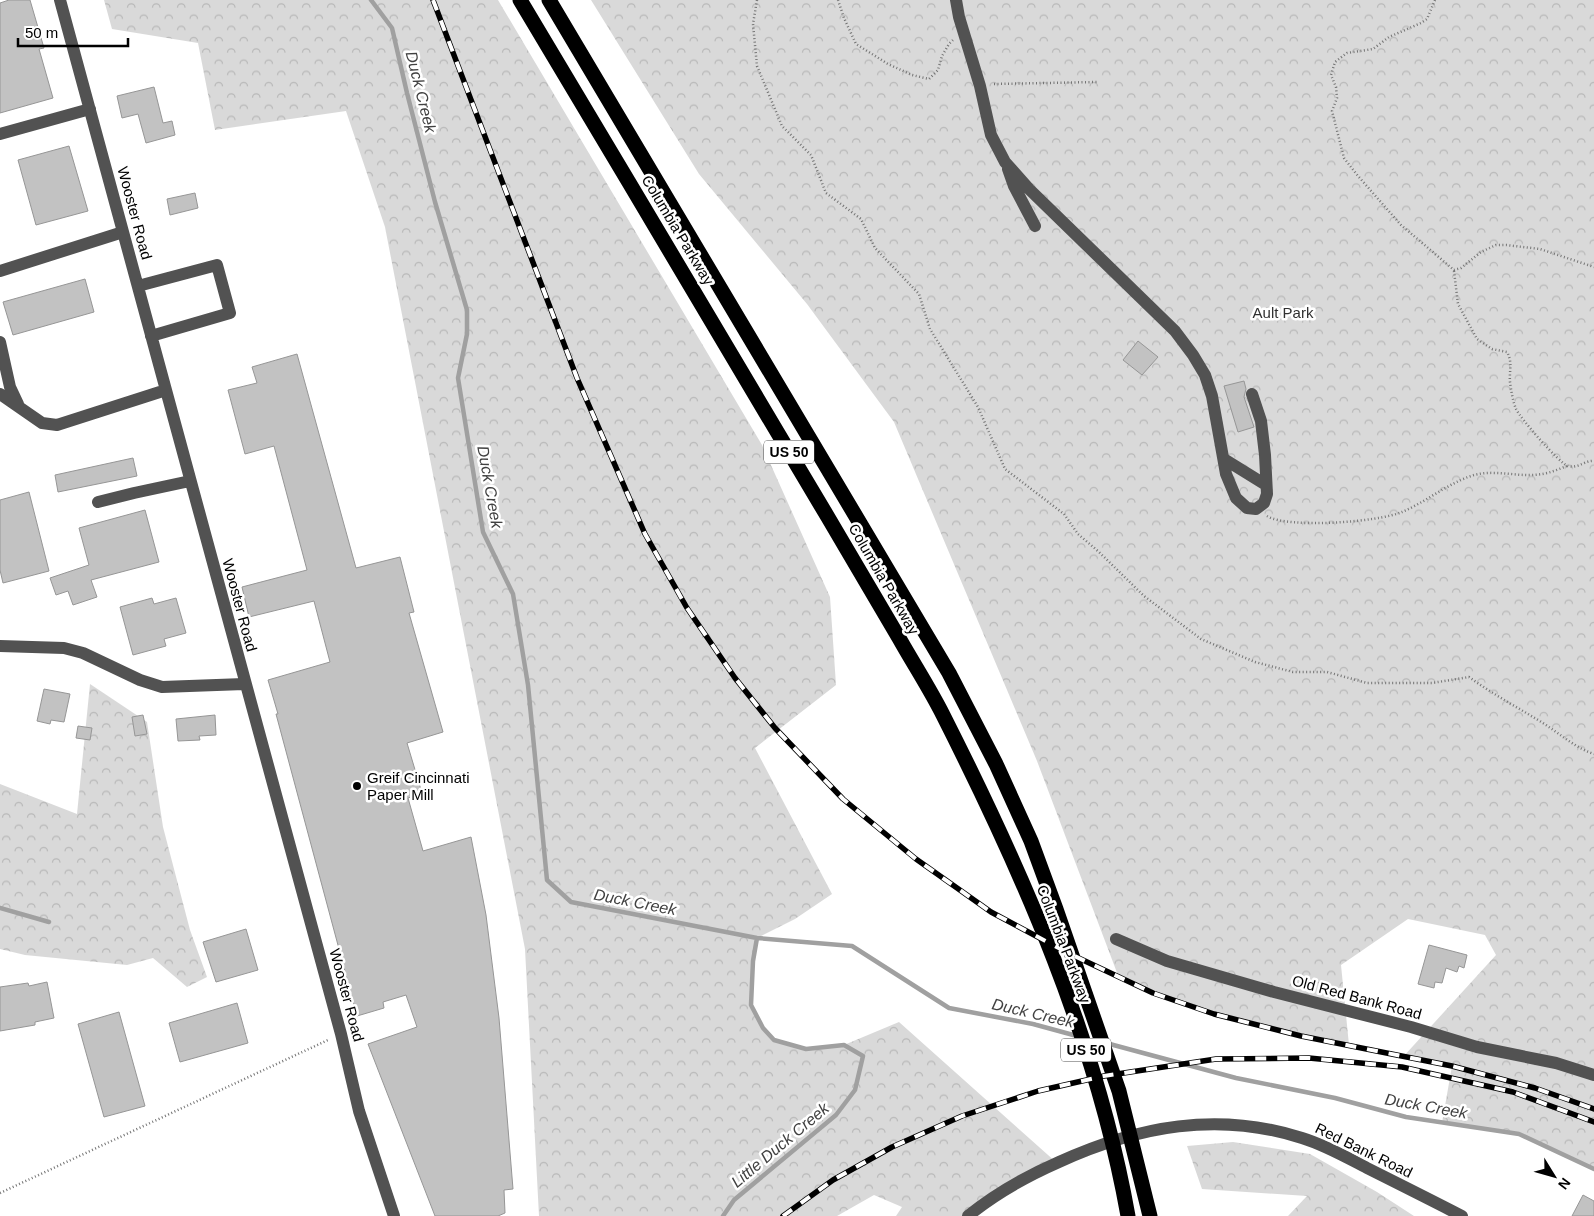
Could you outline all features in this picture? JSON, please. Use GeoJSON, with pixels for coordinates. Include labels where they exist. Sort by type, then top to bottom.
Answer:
{"type":"FeatureCollection","features":[{"type":"Feature","properties":{"kind":"highway","name":"Columbia Parkway"},"geometry":{"type":"LineString","coordinates":[[520,0],[942,712],[1036,916],[1086,1052],[1107,1125],[1128,1216]]}},
{"type":"Feature","properties":{"kind":"highway","name":"Columbia Parkway"},"geometry":{"type":"LineString","coordinates":[[549,0],[949,673],[996,764],[1030,840],[1056,909],[1118,1091],[1150,1216]]}},
{"type":"Feature","properties":{"kind":"street","name":"Wooster Road"},"geometry":{"type":"LineString","coordinates":[[60,0],[152,336],[244,684],[341,1034],[359,1111],[394,1216]]}},
{"type":"Feature","properties":{"kind":"street"},"geometry":{"type":"LineString","coordinates":[[956,0],[980,86],[991,135],[1035,226]]}},
{"type":"Feature","properties":{"kind":"street"},"geometry":{"type":"LineString","coordinates":[[0,134],[90,109]]}},
{"type":"Feature","properties":{"kind":"street"},"geometry":{"type":"LineString","coordinates":[[1005,162],[1043,202],[1175,331],[1193,355],[1205,375],[1212,396],[1226,474],[1236,498],[1247,508],[1256,509],[1264,503],[1267,494],[1261,421],[1252,394]]}},
{"type":"Feature","properties":{"kind":"street"},"geometry":{"type":"LineString","coordinates":[[0,271],[123,232]]}},
{"type":"Feature","properties":{"kind":"street"},"geometry":{"type":"LineString","coordinates":[[138,286],[217,265],[230,312],[152,336]]}},
{"type":"Feature","properties":{"kind":"street"},"geometry":{"type":"LineString","coordinates":[[0,342],[10,387],[18,404]]}},
{"type":"Feature","properties":{"kind":"street"},"geometry":{"type":"LineString","coordinates":[[0,394],[18,404],[42,422],[58,425],[166,390]]}},
{"type":"Feature","properties":{"kind":"street"},"geometry":{"type":"LineString","coordinates":[[1224,459],[1266,484]]}},
{"type":"Feature","properties":{"kind":"street"},"geometry":{"type":"LineString","coordinates":[[98,502],[134,492],[190,481]]}},
{"type":"Feature","properties":{"kind":"street"},"geometry":{"type":"LineString","coordinates":[[0,646],[64,648],[83,653],[140,680],[162,687],[244,684]]}},
{"type":"Feature","properties":{"kind":"street","name":"Old Red Bank Road"},"geometry":{"type":"LineString","coordinates":[[1116,939],[1167,961],[1274,992],[1398,1018],[1477,1047],[1556,1063],[1594,1075]]}},
{"type":"Feature","properties":{"kind":"street","name":"Red Bank Road"},"geometry":{"type":"LineString","coordinates":[[968,1216],[1006,1189],[1078,1153],[1149,1130],[1176,1125],[1210,1123],[1270,1129],[1302,1138],[1328,1148],[1462,1216]]}},
{"type":"Feature","properties":{"kind":"path"},"geometry":{"type":"LineString","coordinates":[[757,0],[752,24],[757,66],[782,126],[811,156],[826,193],[861,219],[875,248],[919,294],[930,329],[978,407],[1005,469],[1064,514],[1078,534],[1144,596],[1201,639],[1255,662],[1294,672],[1327,672],[1367,683],[1432,683],[1469,677],[1497,697],[1539,720],[1581,750],[1594,754]]}},
{"type":"Feature","properties":{"kind":"path"},"geometry":{"type":"LineString","coordinates":[[838,0],[856,44],[888,64],[912,75],[929,79],[938,70],[942,56],[949,44],[964,32]]}},
{"type":"Feature","properties":{"kind":"path"},"geometry":{"type":"LineString","coordinates":[[1434,0],[1427,19],[1421,23],[1373,48],[1347,52],[1335,62],[1331,75],[1336,87],[1337,98],[1332,111],[1344,158],[1401,225],[1454,270],[1458,304],[1477,339],[1492,349],[1507,352],[1511,360],[1510,382],[1516,409],[1557,458],[1567,466]]}},
{"type":"Feature","properties":{"kind":"path"},"geometry":{"type":"LineString","coordinates":[[980,86],[1011,83],[1097,82]]}},
{"type":"Feature","properties":{"kind":"path"},"geometry":{"type":"LineString","coordinates":[[1454,270],[1461,268],[1481,252],[1496,245],[1540,249],[1594,267]]}},
{"type":"Feature","properties":{"kind":"path"},"geometry":{"type":"LineString","coordinates":[[1256,509],[1271,518],[1292,522],[1380,519],[1402,512],[1472,476],[1494,472],[1542,474],[1567,466],[1577,466],[1588,461],[1594,461]]}},
{"type":"Feature","properties":{"kind":"path"},"geometry":{"type":"LineString","coordinates":[[0,1193],[341,1034]]}},
{"type":"Feature","properties":{"kind":"green space"},"geometry":{"type":"Polygon","coordinates":[[[104,0],[498,0],[762,445],[830,597],[836,685],[755,748],[832,894],[795,919],[757,938],[753,961],[751,1005],[763,1028],[774,1040],[806,1049],[844,1045],[899,1022],[1057,1163],[968,1216],[896,1216],[902,1207],[874,1195],[837,1216],[539,1216],[525,949],[385,227],[346,111],[215,130],[198,43],[112,29],[104,0]]]}},
{"type":"Feature","properties":{"kind":"green space","name":"Ault Park"},"geometry":{"type":"Polygon","coordinates":[[[591,0],[1594,0],[1594,1169],[1519,1134],[1442,1123],[1452,1066],[1403,1057],[1496,955],[1485,935],[1408,919],[1341,965],[1349,1045],[1230,1019],[1177,1002],[1119,978],[1037,761],[894,422],[807,304],[699,174],[591,0]]]}},
{"type":"Feature","properties":{"kind":"green space"},"geometry":{"type":"Polygon","coordinates":[[[90,684],[147,722],[163,827],[190,930],[207,977],[187,987],[153,958],[127,965],[25,955],[0,949],[0,784],[77,814],[90,684]]]}},
{"type":"Feature","properties":{"kind":"green space"},"geometry":{"type":"Polygon","coordinates":[[[1233,1142],[1310,1154],[1377,1192],[1414,1216],[1288,1216],[1307,1196],[1202,1189],[1187,1146],[1233,1142]]]}},
{"type":"Feature","properties":{"kind":"building"},"geometry":{"type":"Polygon","coordinates":[[[9,0],[30,0],[44,48],[39,49],[53,98],[0,113],[0,3],[9,0]]]}},
{"type":"Feature","properties":{"kind":"building"},"geometry":{"type":"Polygon","coordinates":[[[154,87],[163,123],[172,121],[175,135],[146,143],[138,114],[122,118],[117,96],[154,87]]]}},
{"type":"Feature","properties":{"kind":"building"},"geometry":{"type":"Polygon","coordinates":[[[69,146],[88,211],[36,225],[18,160],[69,146]]]}},
{"type":"Feature","properties":{"kind":"building"},"geometry":{"type":"Polygon","coordinates":[[[195,193],[198,208],[170,215],[167,199],[195,193]]]}},
{"type":"Feature","properties":{"kind":"building"},"geometry":{"type":"Polygon","coordinates":[[[85,279],[94,312],[13,335],[3,302],[85,279]]]}},
{"type":"Feature","properties":{"kind":"building"},"geometry":{"type":"Polygon","coordinates":[[[1138,341],[1158,357],[1142,375],[1123,360],[1138,341]]]}},
{"type":"Feature","properties":{"kind":"building","name":"Greif Cincinnati Paper Mill"},"geometry":{"type":"Polygon","coordinates":[[[297,354],[356,568],[400,557],[414,612],[409,613],[443,732],[407,743],[422,793],[408,798],[423,851],[471,837],[486,915],[499,1018],[513,1189],[504,1190],[505,1213],[498,1216],[435,1216],[368,1044],[417,1027],[406,995],[383,1002],[384,1008],[357,1016],[268,680],[330,662],[314,601],[249,617],[242,587],[307,570],[274,446],[245,454],[228,390],[257,383],[252,367],[297,354]]]}},
{"type":"Feature","properties":{"kind":"building"},"geometry":{"type":"Polygon","coordinates":[[[1244,381],[1246,389],[1244,397],[1254,427],[1238,432],[1224,386],[1244,381]]]}},
{"type":"Feature","properties":{"kind":"building"},"geometry":{"type":"Polygon","coordinates":[[[133,458],[137,476],[58,492],[55,475],[133,458]]]}},
{"type":"Feature","properties":{"kind":"building"},"geometry":{"type":"Polygon","coordinates":[[[29,492],[49,571],[3,583],[0,570],[0,500],[29,492]]]}},
{"type":"Feature","properties":{"kind":"building"},"geometry":{"type":"Polygon","coordinates":[[[145,510],[159,562],[91,580],[97,597],[73,605],[68,591],[56,595],[50,578],[89,565],[79,528],[145,510]]]}},
{"type":"Feature","properties":{"kind":"building"},"geometry":{"type":"Polygon","coordinates":[[[152,598],[154,604],[176,598],[186,633],[164,639],[166,646],[133,655],[120,607],[152,598]]]}},
{"type":"Feature","properties":{"kind":"building"},"geometry":{"type":"Polygon","coordinates":[[[44,689],[70,694],[64,722],[51,720],[50,724],[37,721],[44,689]]]}},
{"type":"Feature","properties":{"kind":"building"},"geometry":{"type":"Polygon","coordinates":[[[143,715],[147,734],[135,736],[132,717],[143,715]]]}},
{"type":"Feature","properties":{"kind":"building"},"geometry":{"type":"Polygon","coordinates":[[[215,715],[216,735],[199,736],[200,740],[178,741],[176,719],[215,715]]]}},
{"type":"Feature","properties":{"kind":"building"},"geometry":{"type":"Polygon","coordinates":[[[78,726],[92,728],[90,740],[76,738],[78,726]]]}},
{"type":"Feature","properties":{"kind":"building"},"geometry":{"type":"Polygon","coordinates":[[[246,929],[258,970],[216,982],[203,942],[246,929]]]}},
{"type":"Feature","properties":{"kind":"building"},"geometry":{"type":"Polygon","coordinates":[[[1429,945],[1467,955],[1464,968],[1459,966],[1457,972],[1446,968],[1442,983],[1435,982],[1434,988],[1418,984],[1429,945]]]}},
{"type":"Feature","properties":{"kind":"building"},"geometry":{"type":"Polygon","coordinates":[[[47,982],[54,1018],[35,1022],[35,1025],[0,1031],[0,987],[28,983],[29,986],[47,982]]]}},
{"type":"Feature","properties":{"kind":"building"},"geometry":{"type":"Polygon","coordinates":[[[237,1003],[248,1043],[180,1062],[169,1023],[237,1003]]]}},
{"type":"Feature","properties":{"kind":"building"},"geometry":{"type":"Polygon","coordinates":[[[119,1012],[145,1106],[104,1117],[78,1024],[119,1012]]]}},
{"type":"Feature","properties":{"kind":"building"},"geometry":{"type":"Polygon","coordinates":[[[1583,1195],[1594,1201],[1594,1216],[1572,1216],[1583,1195]]]}},
{"type":"Feature","properties":{"kind":"waterway","name":"Duck Creek"},"geometry":{"type":"LineString","coordinates":[[371,0],[392,28],[435,202],[467,310],[467,334],[458,378],[483,532],[513,594],[528,685],[547,880],[571,902],[757,938],[852,946],[949,1008],[1033,1024],[1077,1036]]}},
{"type":"Feature","properties":{"kind":"waterway"},"geometry":{"type":"LineString","coordinates":[[0,908],[49,922]]}},
{"type":"Feature","properties":{"kind":"waterway","name":"Little Duck Creek"},"geometry":{"type":"LineString","coordinates":[[723,1216],[734,1200],[836,1115],[855,1090],[863,1056],[844,1045],[806,1049],[774,1040],[763,1028],[751,1005],[753,961],[757,938]]}},
{"type":"Feature","properties":{"kind":"waterway","name":"Duck Creek"},"geometry":{"type":"LineString","coordinates":[[1106,1043],[1236,1078],[1335,1098],[1406,1117],[1519,1134],[1594,1169]]}},
{"type":"Feature","properties":{"kind":"railway"},"geometry":{"type":"LineString","coordinates":[[433,0],[577,378],[645,534],[687,608],[735,678],[775,728],[843,799],[916,859],[991,912],[1068,953],[1153,993],[1214,1014],[1301,1036],[1452,1066],[1535,1088],[1594,1109]]}},
{"type":"Feature","properties":{"kind":"railway"},"geometry":{"type":"LineString","coordinates":[[783,1216],[833,1180],[892,1147],[962,1116],[1038,1091],[1104,1076],[1216,1059],[1309,1058],[1402,1067],[1513,1092],[1594,1122]]}},
{"type":"Feature","properties":{"kind":"place","name":"Greif Cincinnati Paper Mill"},"geometry":{"type":"Point","coordinates":[357,786]}}]}
